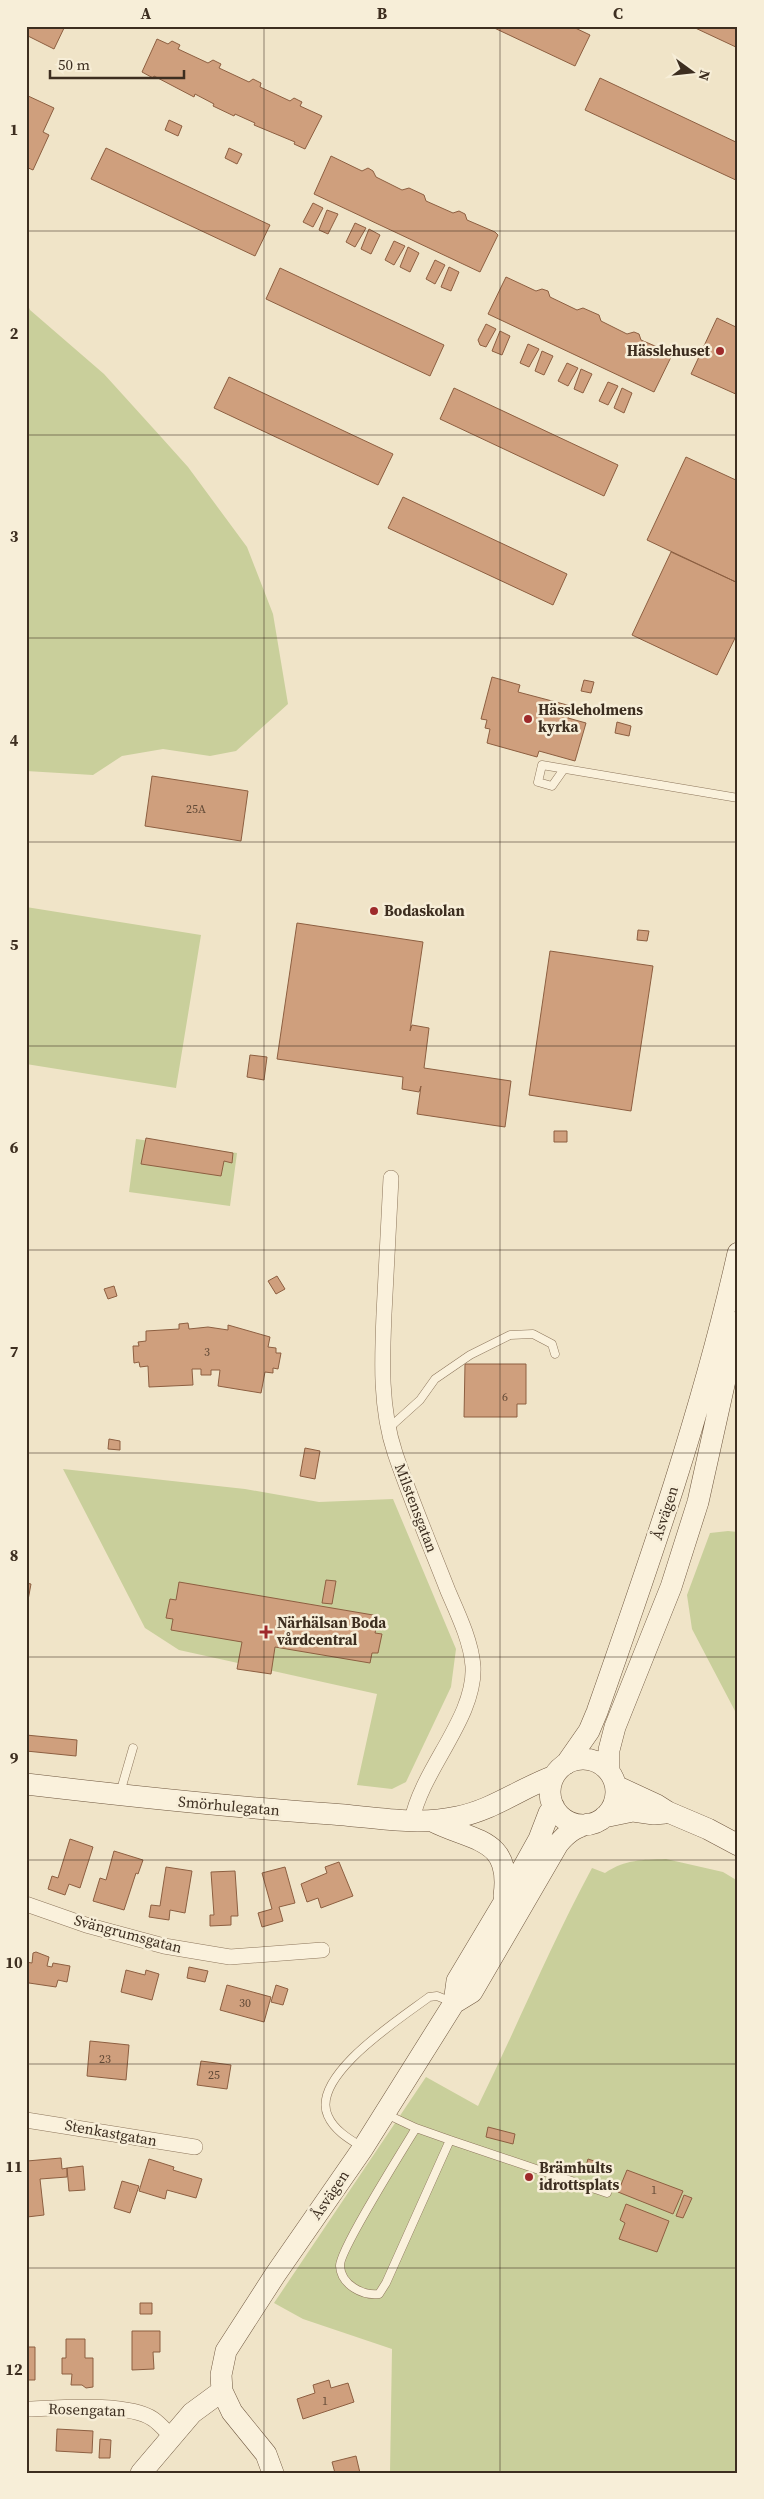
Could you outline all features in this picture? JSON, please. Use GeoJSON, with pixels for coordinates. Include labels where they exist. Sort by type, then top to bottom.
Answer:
{"type":"FeatureCollection","features":[{"type":"Feature","properties":{"kind":"street","name":"Milstensgatan"},"geometry":{"type":"LineString","coordinates":[[391,1178],[381,1372],[388,1429],[424,1532],[463,1627],[473,1666],[472,1684],[462,1714],[415,1804],[422,1820]]}},
{"type":"Feature","properties":{"kind":"street","name":"Åsvägen"},"geometry":{"type":"LineString","coordinates":[[560,1770],[589,1731],[597,1712],[672,1492],[708,1370],[738,1253]]}},
{"type":"Feature","properties":{"kind":"street","name":"Åsvägen"},"geometry":{"type":"LineString","coordinates":[[612,1779],[609,1750],[615,1727],[672,1587],[698,1502],[738,1322]]}},
{"type":"Feature","properties":{"kind":"street"},"geometry":{"type":"LineString","coordinates":[[668,1812],[654,1814],[633,1811],[596,1821],[576,1824],[566,1820],[554,1806],[550,1792],[560,1770],[587,1759],[601,1764],[612,1779],[668,1812],[708,1829],[738,1845]]}},
{"type":"Feature","properties":{"kind":"street","name":"Smörhulegatan"},"geometry":{"type":"LineString","coordinates":[[26,1784],[246,1808],[422,1820],[478,1811],[512,1797],[520,1790],[560,1770]]}},
{"type":"Feature","properties":{"kind":"street"},"geometry":{"type":"LineString","coordinates":[[596,1821],[615,1801],[612,1779]]}},
{"type":"Feature","properties":{"kind":"street"},"geometry":{"type":"LineString","coordinates":[[512,1797],[554,1806]]}},
{"type":"Feature","properties":{"kind":"street","name":"Åsvägen"},"geometry":{"type":"LineString","coordinates":[[222,2391],[221,2374],[226,2351],[274,2275],[362,2148],[454,2003],[457,1981],[503,1904],[539,1839],[549,1813],[554,1806]]}},
{"type":"Feature","properties":{"kind":"street","name":"Smörhulegatan"},"geometry":{"type":"LineString","coordinates":[[422,1820],[482,1841],[498,1853],[505,1869],[503,1904]]}},
{"type":"Feature","properties":{"kind":"street","name":"Åsvägen"},"geometry":{"type":"LineString","coordinates":[[454,2003],[472,1992],[558,1844],[571,1831],[596,1821]]}},
{"type":"Feature","properties":{"kind":"street","name":"Svängrumsgatan"},"geometry":{"type":"LineString","coordinates":[[26,1904],[86,1925],[164,1946],[230,1957],[322,1950]]}},
{"type":"Feature","properties":{"kind":"street","name":"Stenkastgatan"},"geometry":{"type":"LineString","coordinates":[[26,2120],[195,2147]]}},
{"type":"Feature","properties":{"kind":"street"},"geometry":{"type":"LineString","coordinates":[[141,2473],[170,2435],[192,2413],[222,2391],[232,2412],[266,2454],[273,2473]]}},
{"type":"Feature","properties":{"kind":"street","name":"Rosengatan"},"geometry":{"type":"LineString","coordinates":[[26,2409],[75,2408],[139,2413],[154,2419],[170,2435]]}},
{"type":"Feature","properties":{"kind":"lane"},"geometry":{"type":"LineString","coordinates":[[564,768],[738,798]]}},
{"type":"Feature","properties":{"kind":"lane"},"geometry":{"type":"LineString","coordinates":[[388,1429],[420,1400],[435,1379],[453,1366],[510,1335],[532,1334],[552,1344],[555,1354]]}},
{"type":"Feature","properties":{"kind":"lane"},"geometry":{"type":"LineString","coordinates":[[120,1795],[133,1748]]}},
{"type":"Feature","properties":{"kind":"lane"},"geometry":{"type":"LineString","coordinates":[[362,2148],[333,2125],[327,2115],[326,2104],[335,2077],[372,2040],[429,1997],[443,1997],[454,2003]]}},
{"type":"Feature","properties":{"kind":"lane"},"geometry":{"type":"LineString","coordinates":[[384,2113],[416,2128],[607,2193]]}},
{"type":"Feature","properties":{"kind":"lane"},"geometry":{"type":"LineString","coordinates":[[416,2128],[352,2238],[340,2265],[344,2279],[354,2288],[370,2295],[379,2294],[386,2283],[450,2140]]}},
{"type":"Feature","properties":{"kind":"green space"},"geometry":{"type":"Polygon","coordinates":[[[26,301],[30,310],[104,374],[162,438],[188,467],[247,547],[273,614],[288,704],[236,751],[210,756],[163,749],[122,756],[93,775],[26,771],[26,301]]]}},
{"type":"Feature","properties":{"kind":"green space"},"geometry":{"type":"Polygon","coordinates":[[[26,907],[201,935],[176,1088],[26,1064],[26,907]]]}},
{"type":"Feature","properties":{"kind":"green space"},"geometry":{"type":"Polygon","coordinates":[[[136,1139],[237,1153],[230,1206],[129,1192],[136,1139]]]}},
{"type":"Feature","properties":{"kind":"green space"},"geometry":{"type":"Polygon","coordinates":[[[63,1469],[245,1489],[319,1502],[393,1499],[456,1649],[451,1687],[406,1782],[392,1789],[357,1785],[377,1694],[179,1650],[145,1628],[63,1469]]]}},
{"type":"Feature","properties":{"kind":"green space"},"geometry":{"type":"Polygon","coordinates":[[[738,1532],[738,1710],[735,1711],[692,1629],[687,1595],[710,1533],[738,1532]]]}},
{"type":"Feature","properties":{"kind":"green space","name":"Brämhults idrottsplats"},"geometry":{"type":"Polygon","coordinates":[[[666,1859],[723,1872],[738,1881],[738,2473],[390,2473],[392,2349],[303,2319],[274,2303],[426,2077],[478,2106],[562,1927],[592,1868],[605,1873],[627,1863],[666,1859]]]}},
{"type":"Feature","properties":{"kind":"building"},"geometry":{"type":"Polygon","coordinates":[[[26,26],[65,26],[54,49],[26,35],[26,26]]]}},
{"type":"Feature","properties":{"kind":"building"},"geometry":{"type":"Polygon","coordinates":[[[490,26],[571,26],[590,35],[575,66],[490,26]]]}},
{"type":"Feature","properties":{"kind":"building"},"geometry":{"type":"Polygon","coordinates":[[[691,26],[738,26],[738,48],[691,26]]]}},
{"type":"Feature","properties":{"kind":"building"},"geometry":{"type":"Polygon","coordinates":[[[157,39],[168,44],[172,41],[180,45],[178,49],[208,63],[213,60],[221,64],[219,68],[249,82],[253,79],[261,83],[260,87],[290,101],[294,98],[302,102],[300,106],[322,116],[305,149],[294,144],[295,142],[254,125],[255,123],[213,106],[214,104],[195,94],[194,97],[154,76],[153,78],[142,72],[157,39]]]}},
{"type":"Feature","properties":{"kind":"building"},"geometry":{"type":"Polygon","coordinates":[[[600,78],[738,143],[738,181],[585,110],[600,78]]]}},
{"type":"Feature","properties":{"kind":"building"},"geometry":{"type":"Polygon","coordinates":[[[26,95],[54,108],[43,132],[49,135],[33,170],[26,167],[26,95]]]}},
{"type":"Feature","properties":{"kind":"building"},"geometry":{"type":"Polygon","coordinates":[[[169,120],[182,126],[178,136],[165,130],[169,120]]]}},
{"type":"Feature","properties":{"kind":"building"},"geometry":{"type":"Polygon","coordinates":[[[106,148],[270,225],[255,256],[91,179],[106,148]]]}},
{"type":"Feature","properties":{"kind":"building"},"geometry":{"type":"Polygon","coordinates":[[[229,148],[242,154],[237,164],[225,158],[229,148]]]}},
{"type":"Feature","properties":{"kind":"building"},"geometry":{"type":"Polygon","coordinates":[[[331,156],[362,171],[368,168],[373,171],[376,177],[402,190],[409,188],[424,195],[426,201],[453,213],[459,211],[465,214],[467,220],[495,232],[498,235],[480,272],[314,194],[331,156]]]}},
{"type":"Feature","properties":{"kind":"building"},"geometry":{"type":"Polygon","coordinates":[[[313,203],[323,208],[313,227],[303,222],[313,203]]]}},
{"type":"Feature","properties":{"kind":"building"},"geometry":{"type":"Polygon","coordinates":[[[327,210],[338,214],[328,234],[319,230],[327,210]]]}},
{"type":"Feature","properties":{"kind":"building"},"geometry":{"type":"Polygon","coordinates":[[[355,223],[366,228],[355,247],[346,242],[355,223]]]}},
{"type":"Feature","properties":{"kind":"building"},"geometry":{"type":"Polygon","coordinates":[[[369,229],[380,235],[371,254],[361,249],[369,229]]]}},
{"type":"Feature","properties":{"kind":"building"},"geometry":{"type":"Polygon","coordinates":[[[394,241],[405,246],[394,265],[385,260],[394,241]]]}},
{"type":"Feature","properties":{"kind":"building"},"geometry":{"type":"Polygon","coordinates":[[[408,247],[419,253],[410,272],[400,267],[408,247]]]}},
{"type":"Feature","properties":{"kind":"building"},"geometry":{"type":"Polygon","coordinates":[[[435,260],[445,265],[435,284],[426,279],[435,260]]]}},
{"type":"Feature","properties":{"kind":"building"},"geometry":{"type":"Polygon","coordinates":[[[449,267],[459,272],[451,291],[441,287],[449,267]]]}},
{"type":"Feature","properties":{"kind":"building"},"geometry":{"type":"Polygon","coordinates":[[[280,268],[444,345],[430,376],[266,299],[280,268]]]}},
{"type":"Feature","properties":{"kind":"building"},"geometry":{"type":"Polygon","coordinates":[[[506,277],[536,291],[542,289],[548,291],[550,297],[577,310],[583,308],[599,315],[601,321],[627,334],[634,332],[639,334],[641,340],[669,352],[672,355],[654,392],[488,314],[506,277]]]}},
{"type":"Feature","properties":{"kind":"building","name":"Hässlehuset"},"geometry":{"type":"Polygon","coordinates":[[[717,318],[738,328],[738,395],[691,374],[717,318]]]}},
{"type":"Feature","properties":{"kind":"building"},"geometry":{"type":"Polygon","coordinates":[[[486,324],[496,329],[486,347],[480,345],[478,340],[486,324]]]}},
{"type":"Feature","properties":{"kind":"building"},"geometry":{"type":"Polygon","coordinates":[[[500,331],[510,336],[502,355],[492,351],[500,331]]]}},
{"type":"Feature","properties":{"kind":"building"},"geometry":{"type":"Polygon","coordinates":[[[528,344],[539,349],[529,367],[520,363],[528,344]]]}},
{"type":"Feature","properties":{"kind":"building"},"geometry":{"type":"Polygon","coordinates":[[[542,351],[553,356],[544,375],[535,371],[542,351]]]}},
{"type":"Feature","properties":{"kind":"building"},"geometry":{"type":"Polygon","coordinates":[[[567,363],[578,368],[568,386],[558,381],[567,363]]]}},
{"type":"Feature","properties":{"kind":"building"},"geometry":{"type":"Polygon","coordinates":[[[581,369],[592,374],[583,393],[574,389],[581,369]]]}},
{"type":"Feature","properties":{"kind":"building"},"geometry":{"type":"Polygon","coordinates":[[[229,377],[393,454],[378,485],[214,408],[229,377]]]}},
{"type":"Feature","properties":{"kind":"building"},"geometry":{"type":"Polygon","coordinates":[[[608,382],[618,386],[608,405],[599,401],[608,382]]]}},
{"type":"Feature","properties":{"kind":"building"},"geometry":{"type":"Polygon","coordinates":[[[454,388],[618,465],[604,496],[440,419],[454,388]]]}},
{"type":"Feature","properties":{"kind":"building"},"geometry":{"type":"Polygon","coordinates":[[[622,388],[632,393],[624,413],[614,408],[622,388]]]}},
{"type":"Feature","properties":{"kind":"building"},"geometry":{"type":"Polygon","coordinates":[[[686,457],[738,481],[738,583],[647,540],[686,457]]]}},
{"type":"Feature","properties":{"kind":"building"},"geometry":{"type":"Polygon","coordinates":[[[403,497],[567,574],[553,605],[388,528],[403,497]]]}},
{"type":"Feature","properties":{"kind":"building"},"geometry":{"type":"Polygon","coordinates":[[[671,552],[738,583],[738,632],[717,675],[632,635],[671,552]]]}},
{"type":"Feature","properties":{"kind":"building","name":"Hässleholmens kyrka"},"geometry":{"type":"Polygon","coordinates":[[[492,677],[520,685],[518,692],[571,706],[568,718],[586,723],[575,761],[539,751],[537,757],[487,743],[490,729],[485,728],[487,720],[481,719],[492,677]]]}},
{"type":"Feature","properties":{"kind":"building"},"geometry":{"type":"Polygon","coordinates":[[[584,680],[594,682],[591,693],[581,691],[584,680]]]}},
{"type":"Feature","properties":{"kind":"building"},"geometry":{"type":"Polygon","coordinates":[[[617,722],[631,726],[629,736],[615,733],[617,722]]]}},
{"type":"Feature","properties":{"kind":"building"},"geometry":{"type":"Polygon","coordinates":[[[152,776],[248,791],[241,841],[145,826],[152,776]]]}},
{"type":"Feature","properties":{"kind":"building"},"geometry":{"type":"Polygon","coordinates":[[[297,923],[423,942],[410,1031],[412,1025],[429,1028],[424,1068],[511,1081],[505,1127],[417,1114],[421,1086],[419,1092],[402,1089],[403,1077],[277,1059],[297,923]]]}},
{"type":"Feature","properties":{"kind":"building"},"geometry":{"type":"Polygon","coordinates":[[[638,930],[649,931],[647,941],[637,940],[638,930]]]}},
{"type":"Feature","properties":{"kind":"building"},"geometry":{"type":"Polygon","coordinates":[[[550,951],[653,966],[631,1111],[529,1095],[550,951]]]}},
{"type":"Feature","properties":{"kind":"building"},"geometry":{"type":"Polygon","coordinates":[[[250,1055],[267,1057],[264,1080],[247,1077],[250,1055]]]}},
{"type":"Feature","properties":{"kind":"building"},"geometry":{"type":"Polygon","coordinates":[[[554,1131],[567,1131],[567,1142],[554,1142],[554,1131]]]}},
{"type":"Feature","properties":{"kind":"building"},"geometry":{"type":"Polygon","coordinates":[[[146,1138],[233,1153],[232,1163],[224,1161],[221,1176],[141,1164],[146,1138]]]}},
{"type":"Feature","properties":{"kind":"building"},"geometry":{"type":"Polygon","coordinates":[[[277,1276],[285,1289],[276,1294],[268,1281],[277,1276]]]}},
{"type":"Feature","properties":{"kind":"building"},"geometry":{"type":"Polygon","coordinates":[[[114,1286],[117,1296],[108,1299],[104,1289],[114,1286]]]}},
{"type":"Feature","properties":{"kind":"building"},"geometry":{"type":"Polygon","coordinates":[[[188,1323],[189,1329],[208,1327],[228,1330],[228,1325],[270,1337],[268,1347],[276,1348],[276,1353],[281,1353],[278,1369],[273,1368],[273,1373],[265,1372],[261,1393],[218,1386],[220,1370],[211,1370],[211,1375],[201,1375],[201,1369],[192,1369],[193,1385],[149,1387],[148,1366],[140,1367],[139,1362],[134,1363],[133,1346],[139,1346],[138,1342],[146,1341],[146,1331],[179,1329],[179,1324],[188,1323]]]}},
{"type":"Feature","properties":{"kind":"building"},"geometry":{"type":"Polygon","coordinates":[[[465,1364],[526,1364],[526,1404],[517,1404],[517,1417],[464,1417],[465,1364]]]}},
{"type":"Feature","properties":{"kind":"building"},"geometry":{"type":"Polygon","coordinates":[[[109,1439],[120,1441],[120,1450],[108,1449],[109,1439]]]}},
{"type":"Feature","properties":{"kind":"building"},"geometry":{"type":"Polygon","coordinates":[[[305,1448],[320,1451],[315,1479],[300,1476],[305,1448]]]}},
{"type":"Feature","properties":{"kind":"building"},"geometry":{"type":"Polygon","coordinates":[[[326,1580],[336,1581],[332,1604],[322,1603],[326,1580]]]}},
{"type":"Feature","properties":{"kind":"building"},"geometry":{"type":"Polygon","coordinates":[[[179,1582],[379,1616],[375,1633],[382,1634],[378,1653],[372,1653],[370,1663],[275,1647],[271,1674],[237,1669],[242,1642],[171,1630],[173,1619],[166,1618],[170,1599],[176,1600],[179,1582]]]}},
{"type":"Feature","properties":{"kind":"building"},"geometry":{"type":"Polygon","coordinates":[[[26,1583],[31,1584],[26,1611],[26,1583]]]}},
{"type":"Feature","properties":{"kind":"building"},"geometry":{"type":"Polygon","coordinates":[[[26,1735],[77,1740],[76,1756],[26,1751],[26,1735]]]}},
{"type":"Feature","properties":{"kind":"building"},"geometry":{"type":"Polygon","coordinates":[[[70,1839],[93,1847],[80,1888],[69,1884],[65,1895],[48,1889],[52,1876],[58,1878],[70,1839]]]}},
{"type":"Feature","properties":{"kind":"building"},"geometry":{"type":"Polygon","coordinates":[[[114,1851],[143,1860],[138,1874],[136,1873],[124,1910],[93,1901],[100,1878],[106,1880],[114,1851]]]}},
{"type":"Feature","properties":{"kind":"building"},"geometry":{"type":"Polygon","coordinates":[[[339,1862],[353,1896],[321,1908],[318,1898],[307,1902],[301,1884],[327,1873],[325,1867],[339,1862]]]}},
{"type":"Feature","properties":{"kind":"building"},"geometry":{"type":"Polygon","coordinates":[[[166,1867],[192,1871],[185,1913],[170,1910],[169,1920],[149,1917],[151,1905],[160,1906],[166,1867]]]}},
{"type":"Feature","properties":{"kind":"building"},"geometry":{"type":"Polygon","coordinates":[[[285,1867],[295,1903],[279,1907],[283,1921],[262,1927],[258,1913],[272,1909],[262,1873],[285,1867]]]}},
{"type":"Feature","properties":{"kind":"building"},"geometry":{"type":"Polygon","coordinates":[[[235,1871],[238,1916],[231,1916],[231,1925],[210,1926],[210,1915],[214,1915],[211,1872],[235,1871]]]}},
{"type":"Feature","properties":{"kind":"building"},"geometry":{"type":"Polygon","coordinates":[[[36,1952],[49,1957],[47,1966],[52,1967],[53,1963],[70,1966],[67,1982],[58,1980],[56,1987],[29,1983],[26,1979],[26,1962],[32,1963],[33,1953],[36,1952]]]}},
{"type":"Feature","properties":{"kind":"building"},"geometry":{"type":"Polygon","coordinates":[[[189,1967],[208,1971],[205,1982],[187,1978],[189,1967]]]}},
{"type":"Feature","properties":{"kind":"building"},"geometry":{"type":"Polygon","coordinates":[[[126,1970],[145,1975],[146,1970],[159,1974],[152,2000],[121,1992],[126,1970]]]}},
{"type":"Feature","properties":{"kind":"building"},"geometry":{"type":"Polygon","coordinates":[[[227,1985],[271,1997],[264,2022],[220,2010],[227,1985]]]}},
{"type":"Feature","properties":{"kind":"building"},"geometry":{"type":"Polygon","coordinates":[[[276,1985],[288,1989],[283,2005],[271,2002],[276,1985]]]}},
{"type":"Feature","properties":{"kind":"building"},"geometry":{"type":"Polygon","coordinates":[[[90,2041],[129,2045],[126,2080],[87,2076],[90,2041]]]}},
{"type":"Feature","properties":{"kind":"building"},"geometry":{"type":"Polygon","coordinates":[[[201,2061],[231,2065],[227,2089],[197,2085],[201,2061]]]}},
{"type":"Feature","properties":{"kind":"building"},"geometry":{"type":"Polygon","coordinates":[[[488,2127],[515,2134],[513,2144],[486,2137],[488,2127]]]}},
{"type":"Feature","properties":{"kind":"building"},"geometry":{"type":"Polygon","coordinates":[[[61,2158],[62,2169],[67,2168],[67,2177],[40,2179],[44,2215],[27,2217],[27,2161],[61,2158]]]}},
{"type":"Feature","properties":{"kind":"building"},"geometry":{"type":"Polygon","coordinates":[[[149,2159],[174,2167],[173,2170],[202,2179],[196,2198],[167,2190],[165,2199],[139,2191],[149,2159]]]}},
{"type":"Feature","properties":{"kind":"building"},"geometry":{"type":"Polygon","coordinates":[[[588,2159],[610,2166],[607,2174],[586,2166],[588,2159]]]}},
{"type":"Feature","properties":{"kind":"building"},"geometry":{"type":"Polygon","coordinates":[[[83,2166],[85,2190],[69,2191],[67,2168],[83,2166]]]}},
{"type":"Feature","properties":{"kind":"building"},"geometry":{"type":"Polygon","coordinates":[[[627,2170],[683,2191],[673,2214],[618,2192],[627,2170]]]}},
{"type":"Feature","properties":{"kind":"building"},"geometry":{"type":"Polygon","coordinates":[[[122,2181],[139,2186],[130,2213],[114,2208],[122,2181]]]}},
{"type":"Feature","properties":{"kind":"building"},"geometry":{"type":"Polygon","coordinates":[[[684,2195],[692,2198],[683,2218],[676,2216],[684,2195]]]}},
{"type":"Feature","properties":{"kind":"building"},"geometry":{"type":"Polygon","coordinates":[[[626,2204],[669,2221],[657,2252],[619,2239],[625,2223],[620,2220],[626,2204]]]}},
{"type":"Feature","properties":{"kind":"building"},"geometry":{"type":"Polygon","coordinates":[[[140,2303],[152,2303],[152,2314],[140,2314],[140,2303]]]}},
{"type":"Feature","properties":{"kind":"building"},"geometry":{"type":"Polygon","coordinates":[[[132,2331],[160,2331],[160,2352],[153,2352],[154,2369],[132,2370],[132,2331]]]}},
{"type":"Feature","properties":{"kind":"building"},"geometry":{"type":"Polygon","coordinates":[[[66,2339],[85,2339],[85,2358],[93,2358],[93,2387],[86,2388],[82,2385],[71,2385],[72,2374],[62,2374],[62,2358],[66,2358],[66,2339]]]}},
{"type":"Feature","properties":{"kind":"building"},"geometry":{"type":"Polygon","coordinates":[[[26,2347],[35,2347],[35,2380],[26,2380],[26,2347]]]}},
{"type":"Feature","properties":{"kind":"building"},"geometry":{"type":"Polygon","coordinates":[[[329,2380],[331,2388],[348,2383],[354,2402],[303,2419],[297,2399],[315,2393],[313,2385],[329,2380]]]}},
{"type":"Feature","properties":{"kind":"building"},"geometry":{"type":"Polygon","coordinates":[[[57,2429],[93,2431],[92,2453],[56,2451],[57,2429]]]}},
{"type":"Feature","properties":{"kind":"building"},"geometry":{"type":"Polygon","coordinates":[[[100,2439],[111,2440],[110,2458],[99,2458],[100,2439]]]}},
{"type":"Feature","properties":{"kind":"building"},"geometry":{"type":"Polygon","coordinates":[[[356,2456],[360,2473],[335,2473],[332,2462],[356,2456]]]}},
{"type":"Feature","properties":{"kind":"place","name":"Hässlehuset"},"geometry":{"type":"Point","coordinates":[720,351]}},
{"type":"Feature","properties":{"kind":"place","name":"Hässleholmens kyrka"},"geometry":{"type":"Point","coordinates":[528,719]}},
{"type":"Feature","properties":{"kind":"place","name":"Bodaskolan"},"geometry":{"type":"Point","coordinates":[374,911]}},
{"type":"Feature","properties":{"kind":"place","name":"Närhälsan Boda vårdcentral"},"geometry":{"type":"Point","coordinates":[266,1632]}},
{"type":"Feature","properties":{"kind":"place","name":"Brämhults idrottsplats"},"geometry":{"type":"Point","coordinates":[529,2177]}}]}
